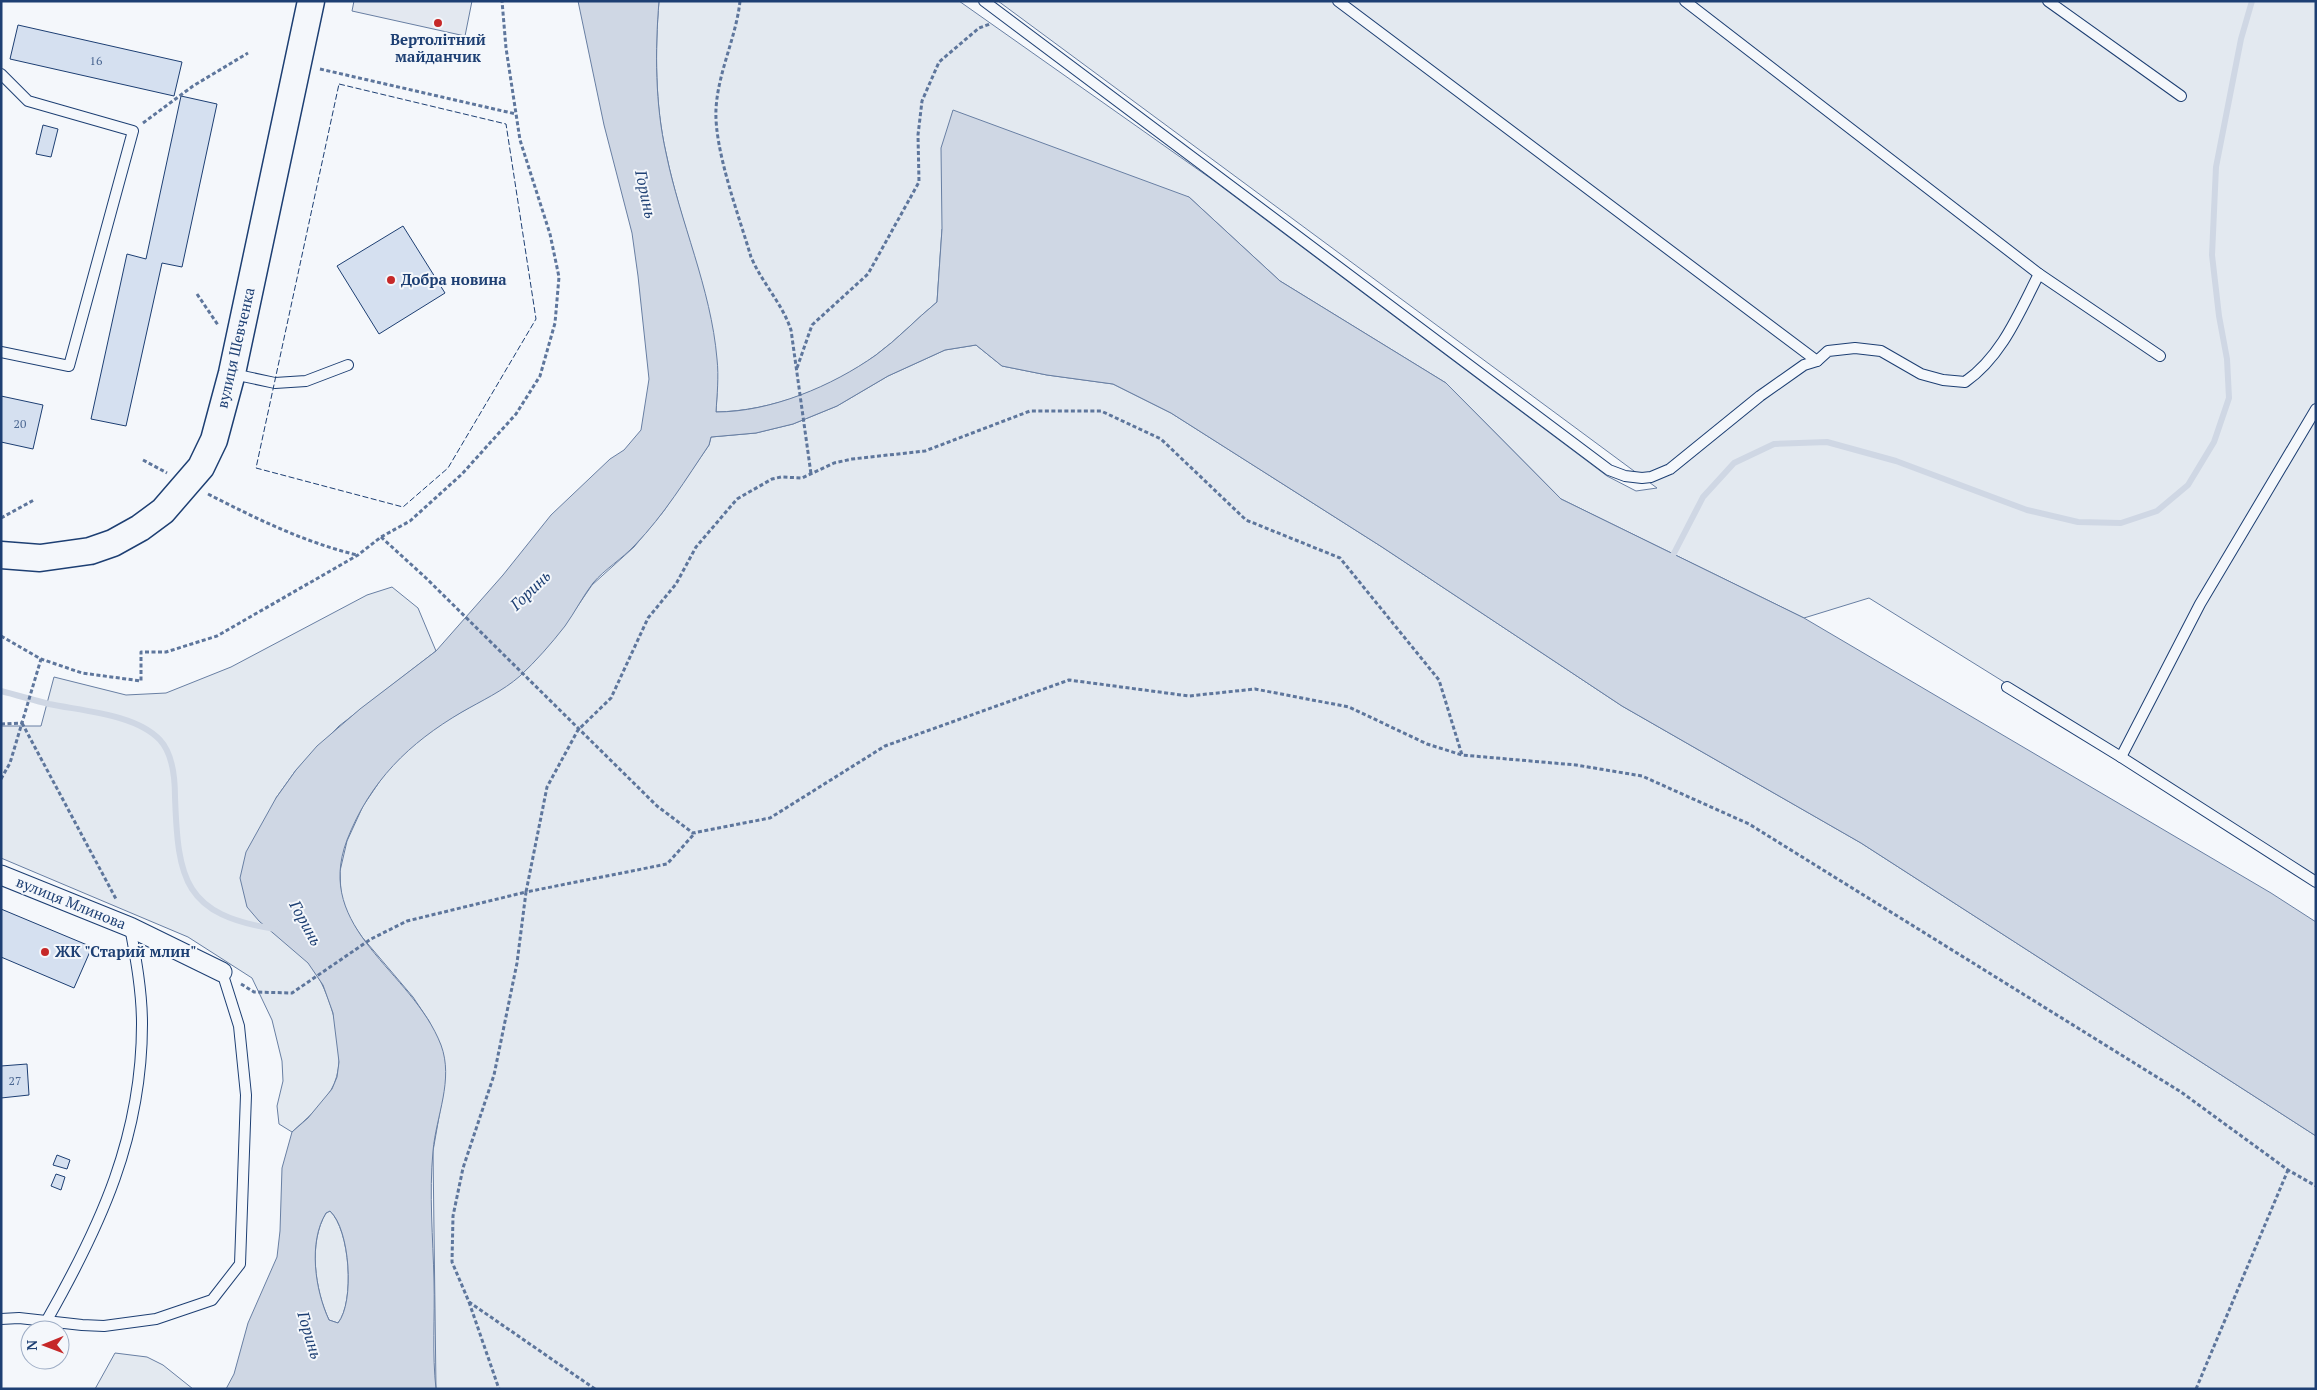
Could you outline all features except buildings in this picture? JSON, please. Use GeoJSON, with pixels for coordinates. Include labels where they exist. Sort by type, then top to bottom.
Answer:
{"type":"FeatureCollection","features":[{"type":"Feature","properties":{"kind":"street","name":"вулиця Шевченка"},"geometry":{"type":"LineString","coordinates":[[1,555],[40,558],[90,551],[112,543],[140,528],[163,511],[201,467],[214,440],[232,374],[311,1]]}},
{"type":"Feature","properties":{"kind":"street","name":"вулиця Млинова"},"geometry":{"type":"LineString","coordinates":[[1,875],[130,927],[222,972]]}},
{"type":"Feature","properties":{"kind":"lane"},"geometry":{"type":"LineString","coordinates":[[984,1],[1609,470],[1617,473],[1642,478],[1651,477],[1670,469],[1760,396],[1804,365],[1817,361],[1828,351],[1855,348],[1881,351],[1921,374],[1943,380],[1965,382],[1982,371],[2002,344],[2039,274]]}},
{"type":"Feature","properties":{"kind":"lane"},"geometry":{"type":"LineString","coordinates":[[1338,1],[1817,361]]}},
{"type":"Feature","properties":{"kind":"lane"},"geometry":{"type":"LineString","coordinates":[[1685,1],[2039,274],[2160,356]]}},
{"type":"Feature","properties":{"kind":"lane"},"geometry":{"type":"LineString","coordinates":[[2048,1],[2181,96]]}},
{"type":"Feature","properties":{"kind":"lane"},"geometry":{"type":"LineString","coordinates":[[1,74],[28,101],[133,131],[69,366],[1,352]]}},
{"type":"Feature","properties":{"kind":"lane"},"geometry":{"type":"LineString","coordinates":[[232,374],[275,383],[298,382],[306,381],[348,365]]}},
{"type":"Feature","properties":{"kind":"lane"},"geometry":{"type":"LineString","coordinates":[[2121,757],[2200,604],[2316,409]]}},
{"type":"Feature","properties":{"kind":"lane"},"geometry":{"type":"LineString","coordinates":[[2007,687],[2121,757],[2316,882]]}},
{"type":"Feature","properties":{"kind":"lane"},"geometry":{"type":"LineString","coordinates":[[1,1319],[47,1320],[68,1283],[104,1207],[127,1144],[141,1068],[142,1023],[138,972],[130,927]]}},
{"type":"Feature","properties":{"kind":"lane"},"geometry":{"type":"LineString","coordinates":[[70,1323],[104,1326],[156,1319],[183,1311],[212,1300],[240,1264],[246,1095],[239,1026],[222,972]]}},
{"type":"Feature","properties":{"kind":"path"},"geometry":{"type":"LineString","coordinates":[[1,636],[41,659],[82,673],[141,681],[141,652],[166,652],[217,636],[358,555],[381,537],[410,521],[462,474],[516,414],[540,376],[555,323],[559,277],[550,234],[520,140],[506,48],[502,1]]}},
{"type":"Feature","properties":{"kind":"path"},"geometry":{"type":"LineString","coordinates":[[740,1],[738,19],[720,81],[716,108],[717,131],[751,256],[758,273],[787,317],[791,330],[811,474]]}},
{"type":"Feature","properties":{"kind":"path"},"geometry":{"type":"LineString","coordinates":[[796,368],[812,325],[868,274],[918,182],[918,135],[922,100],[939,62],[979,28],[999,21],[1012,22]]}},
{"type":"Feature","properties":{"kind":"path"},"geometry":{"type":"LineString","coordinates":[[133,131],[193,86],[248,53]]}},
{"type":"Feature","properties":{"kind":"path"},"geometry":{"type":"LineString","coordinates":[[323,69],[516,114]]}},
{"type":"Feature","properties":{"kind":"path"},"geometry":{"type":"LineString","coordinates":[[499,1389],[452,1262],[453,1216],[463,1168],[494,1075],[517,963],[526,892],[547,787],[578,730],[612,698],[648,618],[676,584],[696,547],[737,499],[772,479],[781,477],[802,478],[834,462],[925,451],[1030,411],[1101,411],[1161,439],[1246,520],[1340,558],[1439,680],[1462,755]]}},
{"type":"Feature","properties":{"kind":"path"},"geometry":{"type":"LineString","coordinates":[[143,460],[264,523],[322,547],[358,555]]}},
{"type":"Feature","properties":{"kind":"path"},"geometry":{"type":"LineString","coordinates":[[1,518],[34,500]]}},
{"type":"Feature","properties":{"kind":"path"},"geometry":{"type":"LineString","coordinates":[[381,537],[426,578],[657,806],[693,833],[770,818],[885,746],[1069,680],[1189,696],[1255,688],[1349,707],[1427,744],[1462,755],[1576,765],[1642,776],[1749,824],[2181,1092],[2288,1170],[2316,1186]]}},
{"type":"Feature","properties":{"kind":"path"},"geometry":{"type":"LineString","coordinates":[[1,779],[10,763],[41,659]]}},
{"type":"Feature","properties":{"kind":"path"},"geometry":{"type":"LineString","coordinates":[[1,724],[22,723]]}},
{"type":"Feature","properties":{"kind":"path"},"geometry":{"type":"LineString","coordinates":[[22,723],[130,927]]}},
{"type":"Feature","properties":{"kind":"path"},"geometry":{"type":"LineString","coordinates":[[222,972],[254,992],[292,993],[371,940],[407,921],[526,892],[667,864],[696,832]]}},
{"type":"Feature","properties":{"kind":"path"},"geometry":{"type":"LineString","coordinates":[[2196,1389],[2288,1170]]}},
{"type":"Feature","properties":{"kind":"path"},"geometry":{"type":"LineString","coordinates":[[468,1302],[595,1389]]}},
{"type":"Feature","properties":{"kind":"shaded area","name":"Вертолітний майданчик"},"geometry":{"type":"Polygon","coordinates":[[[354,1],[472,1],[465,36],[352,11],[354,1]]]}},
{"type":"Feature","properties":{"kind":"shaded area"},"geometry":{"type":"Polygon","coordinates":[[[659,1],[959,1],[1210,178],[1607,476],[1636,491],[1657,488],[998,1],[2316,1],[2316,876],[1869,598],[1804,618],[1561,499],[1446,383],[1280,281],[1189,197],[942,229],[937,302],[884,349],[840,378],[800,396],[737,411],[716,412],[717,378],[714,345],[708,313],[662,134],[658,97],[657,58],[659,1]]]}},
{"type":"Feature","properties":{"kind":"shaded area"},"geometry":{"type":"Polygon","coordinates":[[[976,345],[1002,366],[1047,375],[1113,384],[1171,413],[1382,547],[1622,706],[1861,843],[2316,1136],[2316,1389],[436,1389],[433,1151],[443,1094],[440,1044],[429,1021],[413,997],[362,937],[349,918],[341,896],[340,871],[347,841],[363,806],[386,772],[411,746],[437,726],[491,695],[564,626],[592,585],[634,547],[663,512],[709,445],[711,437],[756,433],[793,424],[837,406],[888,376],[945,350],[976,345]]]}},
{"type":"Feature","properties":{"kind":"shaded area"},"geometry":{"type":"Polygon","coordinates":[[[392,587],[418,608],[436,651],[339,726],[296,770],[276,798],[259,921],[303,957],[317,975],[331,1007],[339,1043],[337,1076],[331,1090],[318,1107],[292,1132],[279,1124],[277,1106],[283,1081],[282,1061],[272,1020],[252,978],[188,937],[1,858],[1,726],[41,726],[54,677],[126,695],[166,693],[231,667],[367,595],[392,587]]]}},
{"type":"Feature","properties":{"kind":"shaded area"},"geometry":{"type":"Polygon","coordinates":[[[330,1211],[337,1220],[342,1234],[348,1266],[347,1299],[338,1323],[329,1320],[317,1281],[315,1252],[317,1238],[320,1225],[326,1213],[330,1211]]]}},
{"type":"Feature","properties":{"kind":"shaded area"},"geometry":{"type":"Polygon","coordinates":[[[115,1353],[147,1357],[163,1365],[193,1389],[95,1389],[115,1353]]]}},
{"type":"Feature","properties":{"kind":"water","name":"Горинь"},"geometry":{"type":"Polygon","coordinates":[[[578,1],[659,1],[657,58],[658,97],[662,134],[672,179],[702,281],[714,333],[718,372],[716,412],[737,411],[779,402],[821,387],[876,355],[937,302],[942,229],[941,148],[953,110],[1189,197],[1280,281],[1446,383],[1561,499],[1804,618],[2271,893],[2316,922],[2316,1136],[1861,843],[1622,706],[1382,547],[1171,413],[1113,384],[1047,375],[1002,366],[976,345],[945,350],[888,376],[837,406],[793,424],[756,433],[711,437],[709,445],[656,522],[630,550],[593,583],[565,626],[532,664],[520,676],[492,696],[462,712],[425,737],[393,766],[367,799],[347,840],[340,872],[343,899],[354,925],[370,948],[427,1018],[441,1045],[445,1058],[445,1085],[433,1151],[431,1183],[436,1389],[226,1389],[234,1374],[248,1323],[277,1257],[280,1231],[282,1168],[292,1132],[308,1118],[332,1089],[337,1077],[339,1062],[333,1013],[323,985],[308,963],[259,921],[247,907],[240,878],[246,852],[276,798],[296,770],[317,746],[360,709],[436,651],[503,575],[551,515],[610,459],[624,450],[641,430],[649,379],[638,276],[632,233],[604,125],[578,1]],[[330,1211],[326,1213],[320,1225],[315,1252],[317,1281],[324,1308],[329,1320],[338,1323],[347,1299],[348,1266],[346,1249],[337,1220],[330,1211]]]}},
{"type":"Feature","properties":{"kind":"waterway"},"geometry":{"type":"LineString","coordinates":[[1670,561],[1703,497],[1734,463],[1774,444],[1827,442],[1896,461],[2027,510],[2078,522],[2121,523],[2157,511],[2188,485],[2214,442],[2229,398],[2227,359],[2219,316],[2212,255],[2216,167],[2241,39],[2252,1]]}},
{"type":"Feature","properties":{"kind":"waterway"},"geometry":{"type":"LineString","coordinates":[[1,691],[49,704],[123,719],[150,731],[160,740],[170,759],[174,782],[179,851],[184,872],[192,889],[204,903],[221,914],[245,923],[275,929]]}},
{"type":"Feature","properties":{"kind":"fence"},"geometry":{"type":"LineString","coordinates":[[339,84],[506,124],[536,319],[448,468],[403,507],[256,468],[339,84]]}},
{"type":"Feature","properties":{"kind":"place","name":"Вертолітний майданчик"},"geometry":{"type":"Point","coordinates":[438,23]}},
{"type":"Feature","properties":{"kind":"place","name":"Добра новина"},"geometry":{"type":"Point","coordinates":[391,280]}},
{"type":"Feature","properties":{"kind":"place","name":"ЖК \"Старий млин\""},"geometry":{"type":"Point","coordinates":[45,952]}}]}
